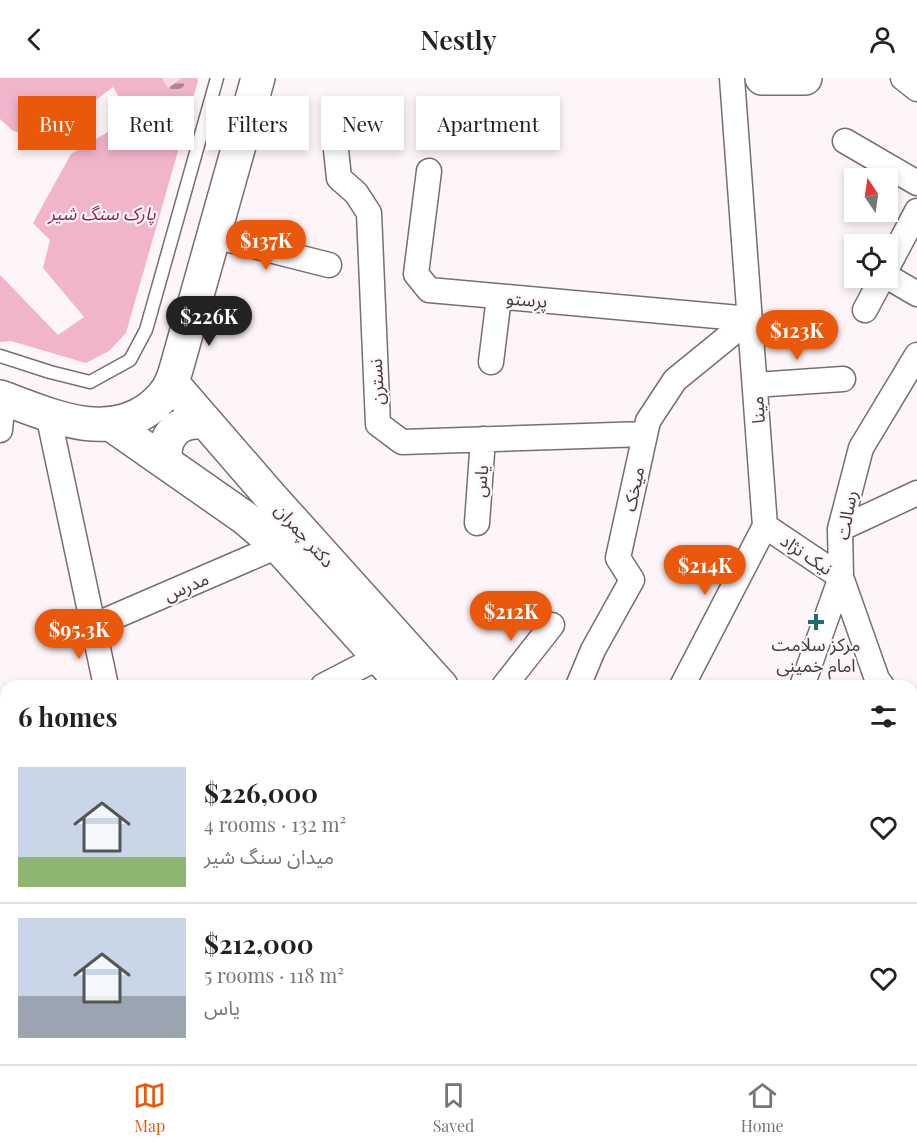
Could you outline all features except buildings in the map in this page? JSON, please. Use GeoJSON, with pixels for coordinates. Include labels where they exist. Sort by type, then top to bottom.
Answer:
{"type":"FeatureCollection","features":[{"type":"Feature","properties":{"kind":"main road"},"geometry":{"type":"LineString","coordinates":[[1,398],[87,425],[112,425],[136,418],[157,404],[172,383],[258,78]]}},
{"type":"Feature","properties":{"kind":"main road"},"geometry":{"type":"LineString","coordinates":[[762,78],[805,78]]}},
{"type":"Feature","properties":{"kind":"main road","name":"دکتر چمران"},"geometry":{"type":"LineString","coordinates":[[172,383],[436,680]]}},
{"type":"Feature","properties":{"kind":"main road"},"geometry":{"type":"LineString","coordinates":[[166,463],[165,445],[174,430],[189,422],[206,423]]}},
{"type":"Feature","properties":{"kind":"main road","name":"دکتر چمران"},"geometry":{"type":"LineString","coordinates":[[112,425],[245,518],[278,546],[400,680]]}},
{"type":"Feature","properties":{"kind":"street","name":"مینا"},"geometry":{"type":"LineString","coordinates":[[732,78],[765,526]]}},
{"type":"Feature","properties":{"kind":"street"},"geometry":{"type":"LineString","coordinates":[[903,78],[917,89]]}},
{"type":"Feature","properties":{"kind":"street"},"geometry":{"type":"LineString","coordinates":[[845,141],[917,183]]}},
{"type":"Feature","properties":{"kind":"street","name":"نسترن"},"geometry":{"type":"LineString","coordinates":[[336,150],[339,178],[356,193],[369,213],[378,424],[402,442],[645,434]]}},
{"type":"Feature","properties":{"kind":"street","name":"پرستو"},"geometry":{"type":"LineString","coordinates":[[429,171],[416,274],[429,290],[750,319]]}},
{"type":"Feature","properties":{"kind":"street"},"geometry":{"type":"LineString","coordinates":[[898,247],[917,211]]}},
{"type":"Feature","properties":{"kind":"street"},"geometry":{"type":"LineString","coordinates":[[214,236],[329,265]]}},
{"type":"Feature","properties":{"kind":"street"},"geometry":{"type":"LineString","coordinates":[[898,283],[917,294]]}},
{"type":"Feature","properties":{"kind":"street"},"geometry":{"type":"LineString","coordinates":[[865,310],[877,288]]}},
{"type":"Feature","properties":{"kind":"street"},"geometry":{"type":"LineString","coordinates":[[490,362],[499,297]]}},
{"type":"Feature","properties":{"kind":"street","name":"میخک"},"geometry":{"type":"LineString","coordinates":[[580,680],[593,650],[632,580],[618,558],[648,421],[675,380],[750,319]]}},
{"type":"Feature","properties":{"kind":"street","name":"رسالت"},"geometry":{"type":"LineString","coordinates":[[804,680],[841,577],[840,529],[861,448],[917,355]]}},
{"type":"Feature","properties":{"kind":"street"},"geometry":{"type":"LineString","coordinates":[[755,385],[843,378]]}},
{"type":"Feature","properties":{"kind":"street"},"geometry":{"type":"LineString","coordinates":[[0,430],[1,398]]}},
{"type":"Feature","properties":{"kind":"street"},"geometry":{"type":"LineString","coordinates":[[48,414],[105,680]]}},
{"type":"Feature","properties":{"kind":"street","name":"یاس"},"geometry":{"type":"LineString","coordinates":[[477,524],[483,439]]}},
{"type":"Feature","properties":{"kind":"street"},"geometry":{"type":"LineString","coordinates":[[840,529],[917,493]]}},
{"type":"Feature","properties":{"kind":"street"},"geometry":{"type":"LineString","coordinates":[[685,680],[765,526]]}},
{"type":"Feature","properties":{"kind":"street","name":"نیک نژاد"},"geometry":{"type":"LineString","coordinates":[[765,526],[841,577],[878,680]]}},
{"type":"Feature","properties":{"kind":"street","name":"مدرس"},"geometry":{"type":"LineString","coordinates":[[93,626],[278,546]]}},
{"type":"Feature","properties":{"kind":"street"},"geometry":{"type":"LineString","coordinates":[[509,680],[552,625]]}},
{"type":"Feature","properties":{"kind":"street"},"geometry":{"type":"LineString","coordinates":[[335,680],[379,657]]}},
{"type":"Feature","properties":{"kind":"lane"},"geometry":{"type":"LineString","coordinates":[[0,356],[90,382],[130,360],[146,330],[217,78]]}},
{"type":"Feature","properties":{"kind":"green space","name":"پارک سنگ شیر"},"geometry":{"type":"Polygon","coordinates":[[[0,78],[197,78],[198,81],[194,96],[118,96],[113,87],[96,100],[96,96],[18,96],[18,132],[13,131],[0,119],[0,78]]]}},
{"type":"Feature","properties":{"kind":"green space","name":"پارک سنگ شیر"},"geometry":{"type":"Polygon","coordinates":[[[108,132],[108,150],[178,150],[126,333],[109,351],[86,363],[11,341],[0,342],[0,275],[58,335],[84,317],[43,268],[50,240],[33,223],[71,154],[78,150],[96,150],[96,139],[108,132]]]}},
{"type":"Feature","properties":{"kind":"place","name":"مرکز سلامت امام خمینی"},"geometry":{"type":"Point","coordinates":[816,622]}}]}
